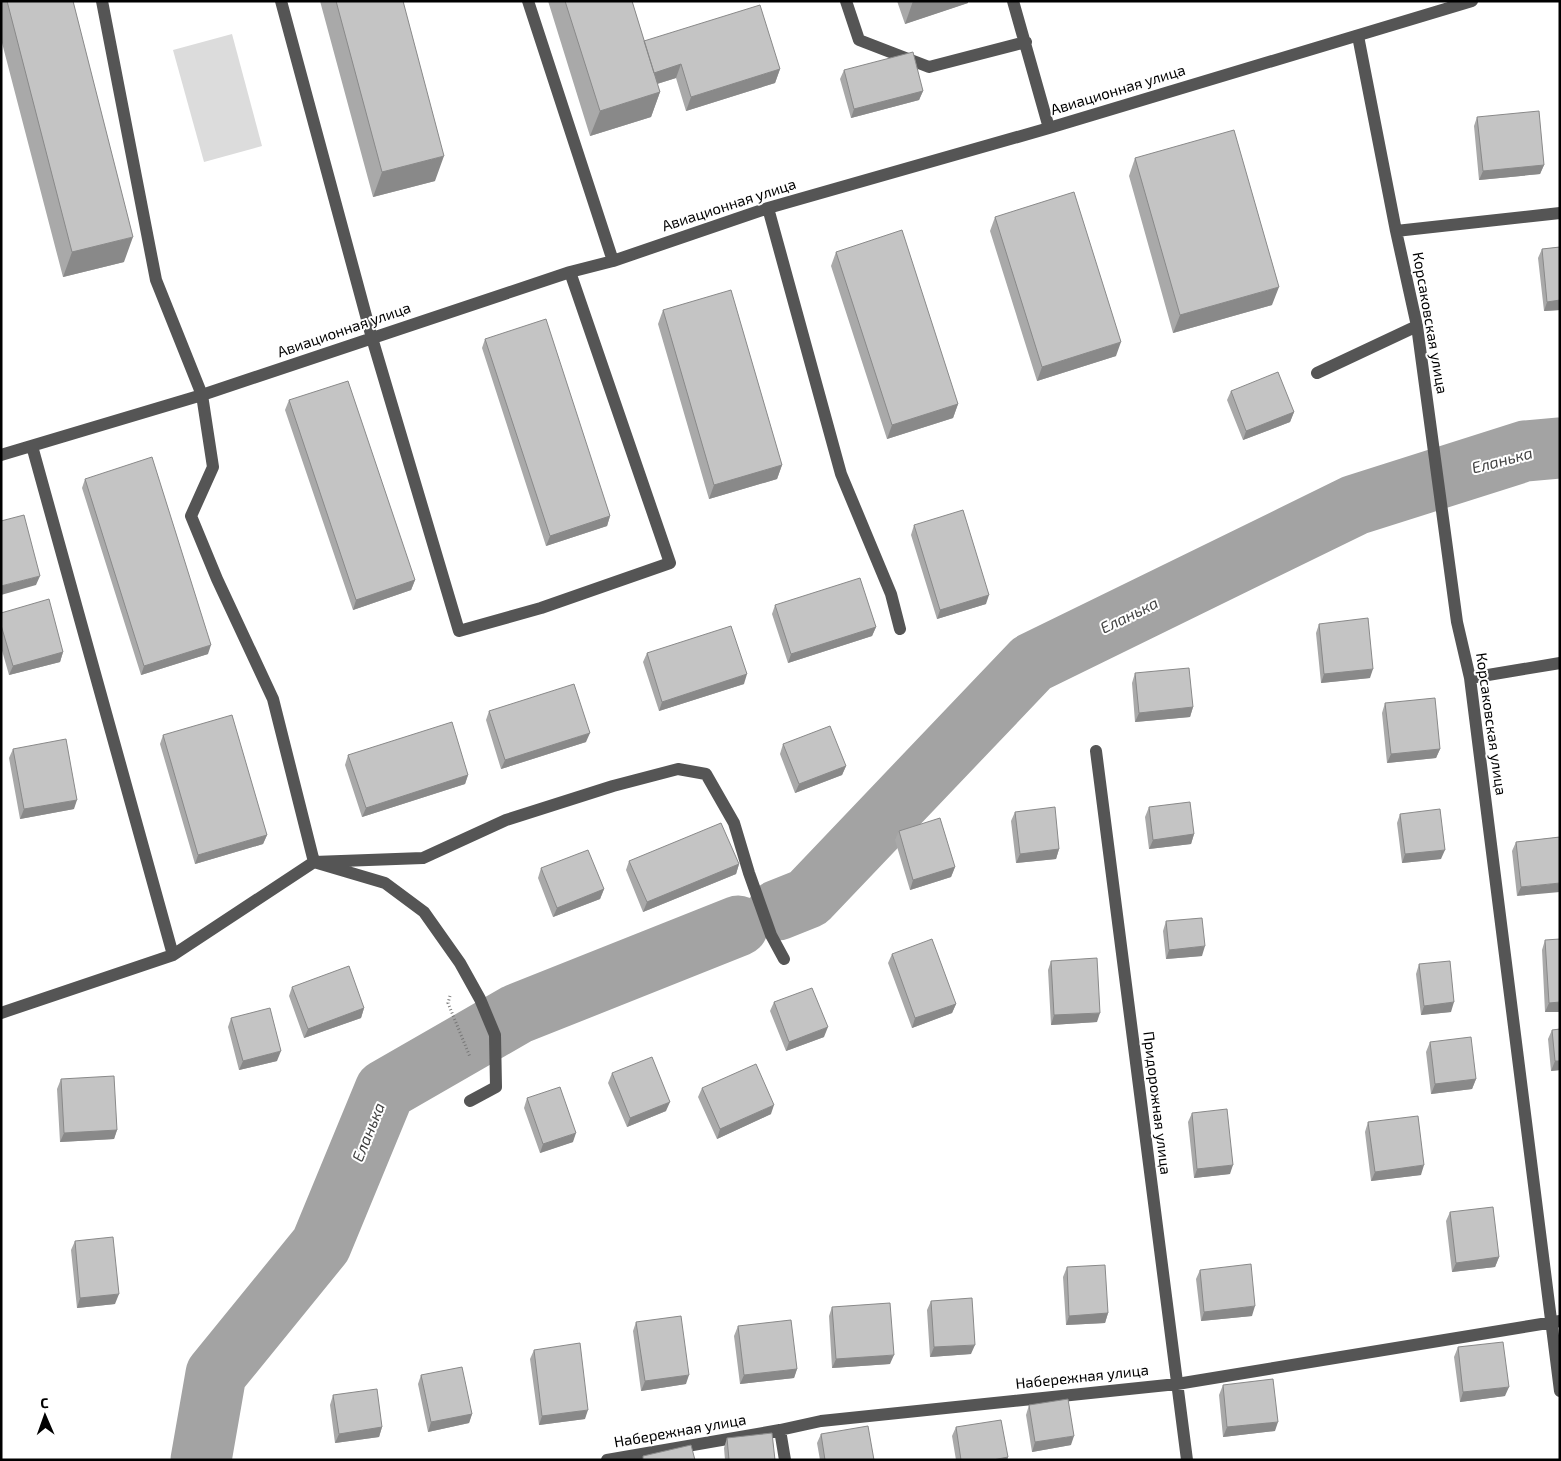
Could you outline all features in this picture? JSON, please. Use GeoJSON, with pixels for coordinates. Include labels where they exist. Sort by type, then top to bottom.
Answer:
{"type":"FeatureCollection","features":[{"type":"Feature","properties":{"kind":"street"},"geometry":{"type":"LineString","coordinates":[[102,1],[156,280],[202,395],[213,467],[190,516],[273,699],[314,862]]}},
{"type":"Feature","properties":{"kind":"street"},"geometry":{"type":"LineString","coordinates":[[281,1],[372,338],[459,631],[540,608],[670,563],[570,272]]}},
{"type":"Feature","properties":{"kind":"street"},"geometry":{"type":"LineString","coordinates":[[528,1],[613,261]]}},
{"type":"Feature","properties":{"kind":"street"},"geometry":{"type":"LineString","coordinates":[[846,1],[859,40],[929,67],[1026,42]]}},
{"type":"Feature","properties":{"kind":"street"},"geometry":{"type":"LineString","coordinates":[[1014,1],[1049,128]]}},
{"type":"Feature","properties":{"kind":"street","name":"Авиационная улица"},"geometry":{"type":"LineString","coordinates":[[1,455],[202,395],[570,272],[613,261],[768,208],[1049,128],[1472,1]]}},
{"type":"Feature","properties":{"kind":"street","name":"Корсаковская улица"},"geometry":{"type":"LineString","coordinates":[[1358,36],[1424,369],[1457,622],[1470,678],[1555,1321],[1560,1391]]}},
{"type":"Feature","properties":{"kind":"street"},"geometry":{"type":"LineString","coordinates":[[768,208],[842,474],[891,594],[900,629]]}},
{"type":"Feature","properties":{"kind":"street"},"geometry":{"type":"LineString","coordinates":[[1396,231],[1560,213]]}},
{"type":"Feature","properties":{"kind":"street"},"geometry":{"type":"LineString","coordinates":[[1316,373],[1417,326]]}},
{"type":"Feature","properties":{"kind":"street"},"geometry":{"type":"LineString","coordinates":[[32,446],[173,955]]}},
{"type":"Feature","properties":{"kind":"street"},"geometry":{"type":"LineString","coordinates":[[1470,678],[1560,663]]}},
{"type":"Feature","properties":{"kind":"street","name":"Придорожная улица"},"geometry":{"type":"LineString","coordinates":[[1096,751],[1187,1460]]}},
{"type":"Feature","properties":{"kind":"street"},"geometry":{"type":"LineString","coordinates":[[1,1013],[173,955],[314,862],[423,858],[506,820],[613,786],[678,769],[706,774],[734,823],[771,935],[784,959]]}},
{"type":"Feature","properties":{"kind":"street"},"geometry":{"type":"LineString","coordinates":[[314,862],[385,883],[424,912],[460,963],[480,999],[495,1035],[496,1087],[470,1101]]}},
{"type":"Feature","properties":{"kind":"street","name":"Набережная улица"},"geometry":{"type":"LineString","coordinates":[[607,1460],[780,1430],[821,1421],[1176,1384],[1555,1321]]}},
{"type":"Feature","properties":{"kind":"street"},"geometry":{"type":"LineString","coordinates":[[780,1430],[785,1460]]}},
{"type":"Feature","properties":{"kind":"path"},"geometry":{"type":"LineString","coordinates":[[448,1003],[470,1058]]}},
{"type":"Feature","properties":{"kind":"shaded area"},"geometry":{"type":"Polygon","coordinates":[[[232,34],[262,146],[204,162],[173,50],[232,34]]]}},
{"type":"Feature","properties":{"kind":"building"},"geometry":{"type":"Polygon","coordinates":[[[7,1],[73,1],[133,237],[72,252],[7,1]]]}},
{"type":"Feature","properties":{"kind":"building"},"geometry":{"type":"Polygon","coordinates":[[[336,1],[403,1],[444,156],[382,172],[336,1]]]}},
{"type":"Feature","properties":{"kind":"building"},"geometry":{"type":"Polygon","coordinates":[[[565,1],[632,1],[660,92],[600,111],[565,1]]]}},
{"type":"Feature","properties":{"kind":"building"},"geometry":{"type":"Polygon","coordinates":[[[760,5],[780,69],[691,97],[681,64],[654,73],[644,41],[760,5]]]}},
{"type":"Feature","properties":{"kind":"building"},"geometry":{"type":"Polygon","coordinates":[[[913,52],[923,91],[854,109],[844,70],[913,52]]]}},
{"type":"Feature","properties":{"kind":"building"},"geometry":{"type":"Polygon","coordinates":[[[1539,111],[1544,165],[1483,171],[1477,117],[1539,111]]]}},
{"type":"Feature","properties":{"kind":"building"},"geometry":{"type":"Polygon","coordinates":[[[1234,130],[1279,287],[1180,315],[1135,158],[1234,130]]]}},
{"type":"Feature","properties":{"kind":"building"},"geometry":{"type":"Polygon","coordinates":[[[1074,192],[1121,342],[1042,367],[995,217],[1074,192]]]}},
{"type":"Feature","properties":{"kind":"building"},"geometry":{"type":"Polygon","coordinates":[[[902,230],[958,404],[892,425],[836,252],[902,230]]]}},
{"type":"Feature","properties":{"kind":"building"},"geometry":{"type":"Polygon","coordinates":[[[1560,247],[1560,300],[1547,302],[1542,249],[1560,247]]]}},
{"type":"Feature","properties":{"kind":"building"},"geometry":{"type":"Polygon","coordinates":[[[731,290],[782,465],[714,485],[663,310],[731,290]]]}},
{"type":"Feature","properties":{"kind":"building"},"geometry":{"type":"Polygon","coordinates":[[[546,319],[610,516],[550,536],[485,339],[546,319]]]}},
{"type":"Feature","properties":{"kind":"building"},"geometry":{"type":"Polygon","coordinates":[[[1278,372],[1294,412],[1246,431],[1231,391],[1278,372]]]}},
{"type":"Feature","properties":{"kind":"building"},"geometry":{"type":"Polygon","coordinates":[[[348,381],[415,580],[356,600],[289,400],[348,381]]]}},
{"type":"Feature","properties":{"kind":"building"},"geometry":{"type":"Polygon","coordinates":[[[152,457],[211,645],[144,666],[85,479],[152,457]]]}},
{"type":"Feature","properties":{"kind":"building"},"geometry":{"type":"Polygon","coordinates":[[[963,510],[989,595],[940,610],[914,525],[963,510]]]}},
{"type":"Feature","properties":{"kind":"building"},"geometry":{"type":"Polygon","coordinates":[[[24,515],[40,576],[1,586],[1,521],[24,515]]]}},
{"type":"Feature","properties":{"kind":"building"},"geometry":{"type":"Polygon","coordinates":[[[860,578],[876,627],[791,654],[775,605],[860,578]]]}},
{"type":"Feature","properties":{"kind":"building"},"geometry":{"type":"Polygon","coordinates":[[[49,599],[63,652],[13,666],[1,625],[1,613],[49,599]]]}},
{"type":"Feature","properties":{"kind":"building"},"geometry":{"type":"Polygon","coordinates":[[[1368,618],[1373,669],[1324,674],[1319,624],[1368,618]]]}},
{"type":"Feature","properties":{"kind":"building"},"geometry":{"type":"Polygon","coordinates":[[[731,626],[747,674],[662,702],[647,653],[731,626]]]}},
{"type":"Feature","properties":{"kind":"building"},"geometry":{"type":"Polygon","coordinates":[[[1189,668],[1193,707],[1139,713],[1135,673],[1189,668]]]}},
{"type":"Feature","properties":{"kind":"building"},"geometry":{"type":"Polygon","coordinates":[[[574,684],[590,733],[505,760],[489,711],[574,684]]]}},
{"type":"Feature","properties":{"kind":"building"},"geometry":{"type":"Polygon","coordinates":[[[1435,698],[1440,749],[1391,754],[1385,703],[1435,698]]]}},
{"type":"Feature","properties":{"kind":"building"},"geometry":{"type":"Polygon","coordinates":[[[232,715],[267,835],[198,855],[163,735],[232,715]]]}},
{"type":"Feature","properties":{"kind":"building"},"geometry":{"type":"Polygon","coordinates":[[[452,722],[468,775],[366,808],[348,755],[452,722]]]}},
{"type":"Feature","properties":{"kind":"building"},"geometry":{"type":"Polygon","coordinates":[[[830,726],[846,766],[799,784],[783,744],[830,726]]]}},
{"type":"Feature","properties":{"kind":"building"},"geometry":{"type":"Polygon","coordinates":[[[66,739],[77,800],[24,809],[13,749],[66,739]]]}},
{"type":"Feature","properties":{"kind":"building"},"geometry":{"type":"Polygon","coordinates":[[[1190,802],[1194,834],[1153,840],[1149,807],[1190,802]]]}},
{"type":"Feature","properties":{"kind":"building"},"geometry":{"type":"Polygon","coordinates":[[[1055,807],[1059,849],[1020,854],[1015,812],[1055,807]]]}},
{"type":"Feature","properties":{"kind":"building"},"geometry":{"type":"Polygon","coordinates":[[[1440,809],[1445,850],[1405,854],[1400,814],[1440,809]]]}},
{"type":"Feature","properties":{"kind":"building"},"geometry":{"type":"Polygon","coordinates":[[[940,818],[955,867],[913,880],[899,831],[940,818]]]}},
{"type":"Feature","properties":{"kind":"building"},"geometry":{"type":"Polygon","coordinates":[[[721,823],[739,864],[647,902],[629,861],[721,823]]]}},
{"type":"Feature","properties":{"kind":"building"},"geometry":{"type":"Polygon","coordinates":[[[1560,837],[1560,883],[1521,887],[1516,842],[1560,837]]]}},
{"type":"Feature","properties":{"kind":"building"},"geometry":{"type":"Polygon","coordinates":[[[588,850],[604,889],[557,908],[541,868],[588,850]]]}},
{"type":"Feature","properties":{"kind":"building"},"geometry":{"type":"Polygon","coordinates":[[[1202,918],[1205,946],[1169,950],[1166,921],[1202,918]]]}},
{"type":"Feature","properties":{"kind":"building"},"geometry":{"type":"Polygon","coordinates":[[[932,939],[956,1004],[915,1018],[892,954],[932,939]]]}},
{"type":"Feature","properties":{"kind":"building"},"geometry":{"type":"Polygon","coordinates":[[[1560,939],[1560,1002],[1549,1003],[1545,940],[1560,939]]]}},
{"type":"Feature","properties":{"kind":"building"},"geometry":{"type":"Polygon","coordinates":[[[1097,958],[1100,1013],[1054,1015],[1051,961],[1097,958]]]}},
{"type":"Feature","properties":{"kind":"building"},"geometry":{"type":"Polygon","coordinates":[[[1450,961],[1454,1002],[1424,1006],[1419,964],[1450,961]]]}},
{"type":"Feature","properties":{"kind":"building"},"geometry":{"type":"Polygon","coordinates":[[[349,966],[364,1008],[308,1029],[292,987],[349,966]]]}},
{"type":"Feature","properties":{"kind":"building"},"geometry":{"type":"Polygon","coordinates":[[[812,988],[828,1027],[789,1042],[774,1002],[812,988]]]}},
{"type":"Feature","properties":{"kind":"building"},"geometry":{"type":"Polygon","coordinates":[[[270,1008],[281,1051],[243,1061],[231,1018],[270,1008]]]}},
{"type":"Feature","properties":{"kind":"building"},"geometry":{"type":"Polygon","coordinates":[[[1560,1029],[1560,1061],[1555,1061],[1552,1030],[1560,1029]]]}},
{"type":"Feature","properties":{"kind":"building"},"geometry":{"type":"Polygon","coordinates":[[[1471,1037],[1476,1079],[1435,1084],[1430,1042],[1471,1037]]]}},
{"type":"Feature","properties":{"kind":"building"},"geometry":{"type":"Polygon","coordinates":[[[652,1057],[670,1102],[630,1118],[612,1073],[652,1057]]]}},
{"type":"Feature","properties":{"kind":"building"},"geometry":{"type":"Polygon","coordinates":[[[756,1064],[774,1105],[720,1129],[702,1088],[756,1064]]]}},
{"type":"Feature","properties":{"kind":"building"},"geometry":{"type":"Polygon","coordinates":[[[114,1076],[117,1130],[64,1133],[61,1079],[114,1076]]]}},
{"type":"Feature","properties":{"kind":"building"},"geometry":{"type":"Polygon","coordinates":[[[560,1087],[576,1133],[543,1144],[527,1098],[560,1087]]]}},
{"type":"Feature","properties":{"kind":"building"},"geometry":{"type":"Polygon","coordinates":[[[1227,1109],[1233,1165],[1197,1169],[1192,1113],[1227,1109]]]}},
{"type":"Feature","properties":{"kind":"building"},"geometry":{"type":"Polygon","coordinates":[[[1418,1116],[1424,1165],[1375,1172],[1368,1122],[1418,1116]]]}},
{"type":"Feature","properties":{"kind":"building"},"geometry":{"type":"Polygon","coordinates":[[[1493,1207],[1499,1257],[1456,1263],[1450,1212],[1493,1207]]]}},
{"type":"Feature","properties":{"kind":"building"},"geometry":{"type":"Polygon","coordinates":[[[113,1237],[119,1294],[80,1298],[75,1241],[113,1237]]]}},
{"type":"Feature","properties":{"kind":"building"},"geometry":{"type":"Polygon","coordinates":[[[1251,1264],[1255,1306],[1204,1312],[1200,1270],[1251,1264]]]}},
{"type":"Feature","properties":{"kind":"building"},"geometry":{"type":"Polygon","coordinates":[[[1105,1265],[1108,1313],[1069,1316],[1067,1267],[1105,1265]]]}},
{"type":"Feature","properties":{"kind":"building"},"geometry":{"type":"Polygon","coordinates":[[[972,1298],[975,1345],[934,1347],[931,1301],[972,1298]]]}},
{"type":"Feature","properties":{"kind":"building"},"geometry":{"type":"Polygon","coordinates":[[[890,1303],[894,1355],[836,1359],[832,1307],[890,1303]]]}},
{"type":"Feature","properties":{"kind":"building"},"geometry":{"type":"Polygon","coordinates":[[[681,1316],[689,1375],[645,1381],[636,1322],[681,1316]]]}},
{"type":"Feature","properties":{"kind":"building"},"geometry":{"type":"Polygon","coordinates":[[[791,1320],[797,1369],[744,1375],[738,1326],[791,1320]]]}},
{"type":"Feature","properties":{"kind":"building"},"geometry":{"type":"Polygon","coordinates":[[[1503,1342],[1509,1387],[1463,1392],[1458,1347],[1503,1342]]]}},
{"type":"Feature","properties":{"kind":"building"},"geometry":{"type":"Polygon","coordinates":[[[580,1343],[588,1410],[542,1416],[534,1350],[580,1343]]]}},
{"type":"Feature","properties":{"kind":"building"},"geometry":{"type":"Polygon","coordinates":[[[462,1367],[472,1414],[431,1422],[421,1375],[462,1367]]]}},
{"type":"Feature","properties":{"kind":"building"},"geometry":{"type":"Polygon","coordinates":[[[1273,1379],[1278,1422],[1227,1427],[1223,1385],[1273,1379]]]}},
{"type":"Feature","properties":{"kind":"building"},"geometry":{"type":"Polygon","coordinates":[[[377,1389],[382,1427],[339,1434],[333,1395],[377,1389]]]}},
{"type":"Feature","properties":{"kind":"building"},"geometry":{"type":"Polygon","coordinates":[[[1068,1399],[1074,1436],[1035,1442],[1029,1405],[1068,1399]]]}},
{"type":"Feature","properties":{"kind":"building"},"geometry":{"type":"Polygon","coordinates":[[[1001,1420],[1008,1457],[993,1460],[961,1460],[956,1427],[1001,1420]]]}},
{"type":"Feature","properties":{"kind":"building"},"geometry":{"type":"Polygon","coordinates":[[[868,1426],[874,1460],[825,1460],[821,1434],[868,1426]]]}},
{"type":"Feature","properties":{"kind":"building"},"geometry":{"type":"Polygon","coordinates":[[[772,1433],[775,1460],[729,1460],[727,1438],[772,1433]]]}},
{"type":"Feature","properties":{"kind":"building"},"geometry":{"type":"Polygon","coordinates":[[[691,1445],[695,1460],[643,1460],[643,1456],[691,1445]]]}},
{"type":"Feature","properties":{"kind":"waterway","name":"Еланька"},"geometry":{"type":"LineString","coordinates":[[778,910],[808,898],[1032,663],[1355,505],[1525,451],[1560,448]]}},
{"type":"Feature","properties":{"kind":"waterway","name":"Еланька"},"geometry":{"type":"LineString","coordinates":[[201,1460],[216,1374],[321,1245],[385,1090],[517,1014],[738,926]]}}]}
